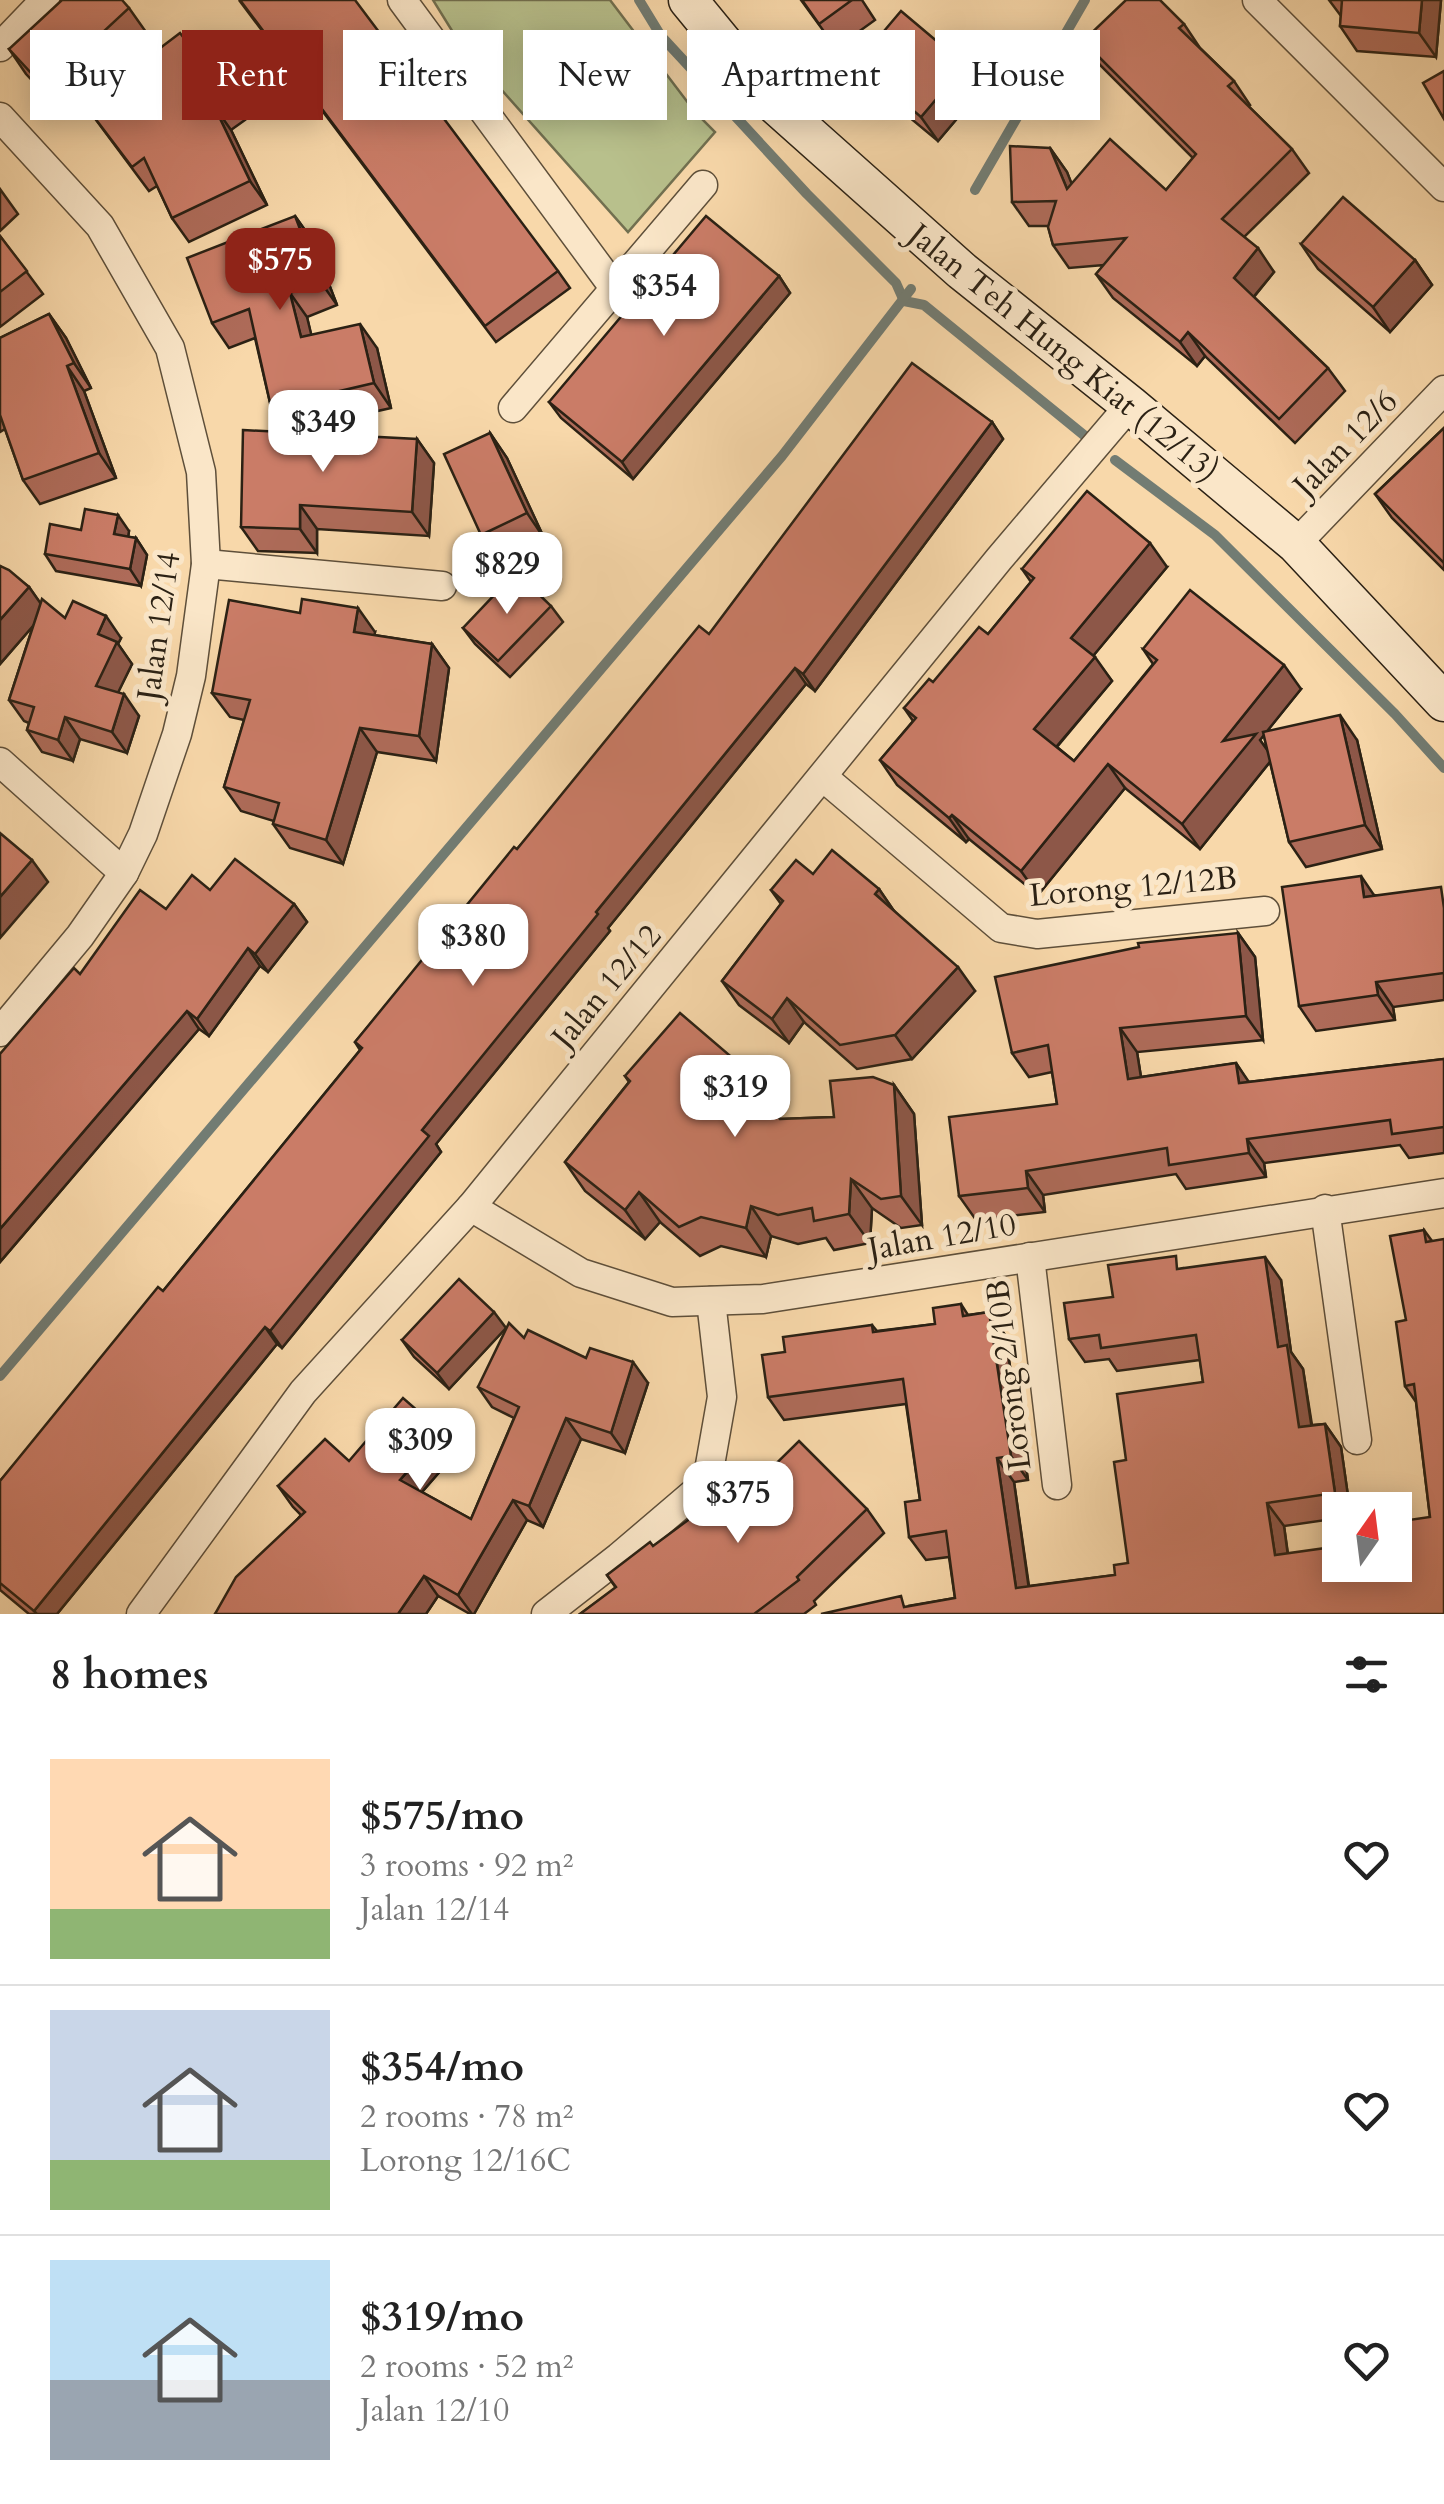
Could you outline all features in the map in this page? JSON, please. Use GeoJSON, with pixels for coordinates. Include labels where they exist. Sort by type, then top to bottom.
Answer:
{"type":"FeatureCollection","features":[{"type":"Feature","properties":{"kind":"street"},"geometry":{"type":"LineString","coordinates":[[0,47],[45,0]]}},
{"type":"Feature","properties":{"kind":"street"},"geometry":{"type":"LineString","coordinates":[[402,0],[615,288]]}},
{"type":"Feature","properties":{"kind":"street","name":"Jalan Teh Hung Kiat (12/13)"},"geometry":{"type":"LineString","coordinates":[[688,0],[770,100],[962,271],[1296,544],[1444,702]]}},
{"type":"Feature","properties":{"kind":"street"},"geometry":{"type":"LineString","coordinates":[[1257,0],[1444,187]]}},
{"type":"Feature","properties":{"kind":"street","name":"Jalan 12/14"},"geometry":{"type":"LineString","coordinates":[[0,117],[100,226],[170,348],[200,472],[206,564],[191,676],[177,734],[143,834],[124,874],[80,936],[0,1032]]}},
{"type":"Feature","properties":{"kind":"street"},"geometry":{"type":"LineString","coordinates":[[513,408],[702,185]]}},
{"type":"Feature","properties":{"kind":"street","name":"Jalan 12/6"},"geometry":{"type":"LineString","coordinates":[[1296,544],[1444,390]]}},
{"type":"Feature","properties":{"kind":"street","name":"Jalan 12/12"},"geometry":{"type":"LineString","coordinates":[[141,1614],[303,1392],[470,1207],[999,559],[1130,405]]}},
{"type":"Feature","properties":{"kind":"street"},"geometry":{"type":"LineString","coordinates":[[206,564],[442,586]]}},
{"type":"Feature","properties":{"kind":"street"},"geometry":{"type":"LineString","coordinates":[[0,762],[124,874]]}},
{"type":"Feature","properties":{"kind":"street","name":"Lorong 12/12B"},"geometry":{"type":"LineString","coordinates":[[822,777],[1001,928],[1037,934],[1266,911]]}},
{"type":"Feature","properties":{"kind":"street","name":"Jalan 12/10"},"geometry":{"type":"LineString","coordinates":[[470,1207],[581,1273],[672,1302],[763,1300],[1444,1193]]}},
{"type":"Feature","properties":{"kind":"street"},"geometry":{"type":"LineString","coordinates":[[1325,1209],[1357,1440]]}},
{"type":"Feature","properties":{"kind":"street","name":"Lorong 2/10B"},"geometry":{"type":"LineString","coordinates":[[1030,1256],[1056,1485]]}},
{"type":"Feature","properties":{"kind":"street"},"geometry":{"type":"LineString","coordinates":[[546,1614],[620,1557],[706,1482],[722,1397],[711,1301]]}},
{"type":"Feature","properties":{"kind":"green space"},"geometry":{"type":"Polygon","coordinates":[[[433,0],[610,0],[633,30],[523,30],[523,114],[503,91],[503,30],[452,30],[433,0]]]}},
{"type":"Feature","properties":{"kind":"green space"},"geometry":{"type":"Polygon","coordinates":[[[667,75],[687,101],[687,120],[703,120],[715,132],[628,232],[528,120],[667,120],[667,75]]]}},
{"type":"Feature","properties":{"kind":"building"},"geometry":{"type":"Polygon","coordinates":[[[62,0],[122,0],[129,8],[105,30],[30,30],[30,72],[9,49],[62,0]]]}},
{"type":"Feature","properties":{"kind":"building"},"geometry":{"type":"Polygon","coordinates":[[[240,0],[355,0],[377,30],[343,30],[343,120],[445,120],[558,271],[485,326],[323,110],[323,30],[263,30],[240,0]]]}},
{"type":"Feature","properties":{"kind":"building"},"geometry":{"type":"Polygon","coordinates":[[[802,0],[852,0],[819,24],[802,0]]]}},
{"type":"Feature","properties":{"kind":"building"},"geometry":{"type":"Polygon","coordinates":[[[1126,0],[1160,0],[1184,24],[1179,28],[1234,81],[1228,86],[1292,149],[1222,219],[1258,248],[1234,278],[1328,368],[1279,419],[1188,332],[1180,342],[1096,274],[1126,238],[1053,245],[1048,227],[1056,201],[1012,202],[1010,146],[1050,148],[1067,189],[1110,139],[1166,190],[1196,154],[1100,58],[1100,30],[1095,30],[1126,0]]]}},
{"type":"Feature","properties":{"kind":"building"},"geometry":{"type":"Polygon","coordinates":[[[1342,0],[1422,0],[1419,33],[1340,26],[1342,0]]]}},
{"type":"Feature","properties":{"kind":"building"},"geometry":{"type":"Polygon","coordinates":[[[901,11],[935,40],[935,100],[921,117],[915,112],[915,30],[885,30],[901,11]]]}},
{"type":"Feature","properties":{"kind":"building"},"geometry":{"type":"Polygon","coordinates":[[[180,33],[182,36],[182,120],[221,120],[250,181],[172,218],[144,158],[132,167],[96,120],[162,120],[162,47],[180,33]]]}},
{"type":"Feature","properties":{"kind":"building"},"geometry":{"type":"Polygon","coordinates":[[[1444,71],[1444,119],[1423,83],[1444,71]]]}},
{"type":"Feature","properties":{"kind":"building"},"geometry":{"type":"Polygon","coordinates":[[[1343,197],[1415,260],[1373,307],[1301,244],[1343,197]]]}},
{"type":"Feature","properties":{"kind":"building"},"geometry":{"type":"Polygon","coordinates":[[[295,216],[320,281],[290,293],[301,337],[360,324],[374,383],[271,407],[249,309],[212,323],[187,258],[295,216]]]}},
{"type":"Feature","properties":{"kind":"building"},"geometry":{"type":"Polygon","coordinates":[[[706,216],[779,276],[622,462],[549,402],[706,216]]]}},
{"type":"Feature","properties":{"kind":"building"},"geometry":{"type":"Polygon","coordinates":[[[0,236],[27,271],[0,292],[0,236]]]}},
{"type":"Feature","properties":{"kind":"building"},"geometry":{"type":"Polygon","coordinates":[[[49,314],[74,363],[67,366],[99,453],[23,480],[0,415],[0,338],[49,314]]]}},
{"type":"Feature","properties":{"kind":"building"},"geometry":{"type":"Polygon","coordinates":[[[912,363],[992,422],[803,674],[795,668],[422,1130],[429,1136],[270,1331],[265,1327],[34,1611],[0,1583],[0,1481],[158,1287],[163,1291],[362,1048],[355,1042],[514,847],[517,849],[699,626],[709,634],[912,363]]]}},
{"type":"Feature","properties":{"kind":"building"},"geometry":{"type":"Polygon","coordinates":[[[1444,428],[1444,563],[1375,494],[1444,428]]]}},
{"type":"Feature","properties":{"kind":"building"},"geometry":{"type":"Polygon","coordinates":[[[243,430],[417,439],[412,512],[300,505],[300,529],[241,527],[243,430]]]}},
{"type":"Feature","properties":{"kind":"building"},"geometry":{"type":"Polygon","coordinates":[[[490,433],[527,513],[481,535],[444,454],[490,433]]]}},
{"type":"Feature","properties":{"kind":"building"},"geometry":{"type":"Polygon","coordinates":[[[1087,491],[1150,543],[1071,638],[1095,657],[1034,729],[1074,761],[1157,660],[1143,649],[1190,590],[1284,665],[1223,741],[1256,734],[1182,824],[1108,764],[1021,871],[880,760],[916,718],[904,708],[929,679],[933,682],[979,627],[988,634],[1034,578],[1022,569],[1087,491]]]}},
{"type":"Feature","properties":{"kind":"building"},"geometry":{"type":"Polygon","coordinates":[[[85,509],[118,515],[114,534],[136,538],[130,569],[45,554],[50,524],[81,530],[85,509]]]}},
{"type":"Feature","properties":{"kind":"building"},"geometry":{"type":"Polygon","coordinates":[[[0,566],[29,587],[0,620],[0,566]]]}},
{"type":"Feature","properties":{"kind":"building"},"geometry":{"type":"Polygon","coordinates":[[[516,572],[551,606],[498,661],[463,628],[516,572]]]}},
{"type":"Feature","properties":{"kind":"building"},"geometry":{"type":"Polygon","coordinates":[[[42,599],[65,618],[73,601],[106,616],[98,634],[117,642],[96,686],[124,694],[112,732],[65,717],[58,740],[27,730],[34,707],[9,700],[42,599]]]}},
{"type":"Feature","properties":{"kind":"building"},"geometry":{"type":"Polygon","coordinates":[[[302,599],[358,608],[354,632],[432,644],[419,736],[360,728],[326,840],[273,824],[279,803],[224,787],[250,700],[212,693],[229,600],[300,613],[302,599]]]}},
{"type":"Feature","properties":{"kind":"building"},"geometry":{"type":"Polygon","coordinates":[[[1340,715],[1365,825],[1289,842],[1263,732],[1340,715]]]}},
{"type":"Feature","properties":{"kind":"building"},"geometry":{"type":"Polygon","coordinates":[[[0,833],[32,860],[0,897],[0,833]]]}},
{"type":"Feature","properties":{"kind":"building"},"geometry":{"type":"Polygon","coordinates":[[[832,850],[879,889],[875,894],[958,967],[895,1035],[840,1045],[787,998],[772,1019],[722,981],[783,901],[771,890],[796,860],[813,874],[832,850]]]}},
{"type":"Feature","properties":{"kind":"building"},"geometry":{"type":"Polygon","coordinates":[[[235,859],[294,904],[255,954],[248,948],[197,1019],[187,1011],[0,1229],[0,1054],[74,968],[80,974],[140,890],[166,909],[192,875],[210,890],[235,859]]]}},
{"type":"Feature","properties":{"kind":"building"},"geometry":{"type":"Polygon","coordinates":[[[1361,876],[1364,897],[1441,887],[1444,973],[1376,982],[1378,995],[1299,1006],[1282,887],[1361,876]]]}},
{"type":"Feature","properties":{"kind":"building"},"geometry":{"type":"Polygon","coordinates":[[[1238,933],[1246,1016],[1120,1028],[1128,1079],[1236,1063],[1239,1083],[1444,1059],[1444,1127],[1392,1134],[1390,1120],[1247,1139],[1249,1153],[1169,1165],[1167,1148],[1026,1171],[1028,1188],[959,1196],[949,1117],[1057,1104],[1048,1045],[1012,1053],[995,977],[1139,947],[1138,943],[1238,933]]]}},
{"type":"Feature","properties":{"kind":"building"},"geometry":{"type":"Polygon","coordinates":[[[680,1013],[742,1066],[780,1119],[834,1117],[830,1081],[873,1077],[894,1085],[901,1196],[881,1199],[851,1179],[849,1214],[814,1221],[812,1208],[778,1215],[751,1206],[746,1228],[701,1217],[679,1227],[639,1192],[625,1210],[565,1162],[630,1081],[625,1076],[680,1013]]]}},
{"type":"Feature","properties":{"kind":"building"},"geometry":{"type":"Polygon","coordinates":[[[1424,1230],[1426,1242],[1444,1239],[1444,1614],[821,1614],[901,1596],[904,1607],[955,1598],[946,1531],[909,1537],[905,1502],[920,1500],[903,1379],[768,1397],[762,1355],[785,1352],[783,1337],[872,1325],[873,1332],[935,1324],[933,1308],[961,1304],[963,1316],[989,1312],[1011,1456],[997,1458],[1016,1588],[1115,1575],[1114,1565],[1128,1563],[1114,1462],[1126,1460],[1117,1394],[1203,1382],[1196,1335],[1101,1348],[1099,1335],[1069,1339],[1064,1303],[1113,1297],[1108,1265],[1176,1256],[1177,1269],[1265,1257],[1278,1347],[1287,1345],[1299,1427],[1325,1424],[1335,1492],[1267,1503],[1275,1555],[1322,1548],[1322,1582],[1412,1582],[1412,1520],[1430,1517],[1414,1384],[1405,1386],[1396,1322],[1406,1320],[1390,1236],[1424,1230]]]}},
{"type":"Feature","properties":{"kind":"building"},"geometry":{"type":"Polygon","coordinates":[[[459,1279],[494,1312],[437,1373],[402,1340],[459,1279]]]}},
{"type":"Feature","properties":{"kind":"building"},"geometry":{"type":"Polygon","coordinates":[[[509,1323],[524,1338],[528,1330],[586,1358],[590,1348],[633,1362],[611,1433],[566,1418],[529,1506],[513,1500],[458,1595],[424,1576],[398,1614],[215,1614],[236,1577],[305,1512],[278,1486],[325,1439],[349,1461],[403,1398],[442,1432],[400,1480],[471,1519],[519,1407],[478,1387],[509,1323]]]}},
{"type":"Feature","properties":{"kind":"building"},"geometry":{"type":"Polygon","coordinates":[[[799,1441],[867,1509],[797,1577],[799,1580],[754,1614],[580,1614],[616,1587],[607,1575],[730,1489],[739,1500],[799,1441]]]}},
{"type":"Feature","properties":{"kind":"waterway"},"geometry":{"type":"LineString","coordinates":[[639,0],[661,36],[807,194],[896,283],[904,301],[924,305],[1085,436]]}},
{"type":"Feature","properties":{"kind":"waterway"},"geometry":{"type":"LineString","coordinates":[[975,190],[1085,0]]}},
{"type":"Feature","properties":{"kind":"waterway"},"geometry":{"type":"LineString","coordinates":[[0,1376],[782,456],[911,289]]}},
{"type":"Feature","properties":{"kind":"waterway"},"geometry":{"type":"LineString","coordinates":[[1115,460],[1215,535],[1444,768]]}}]}
